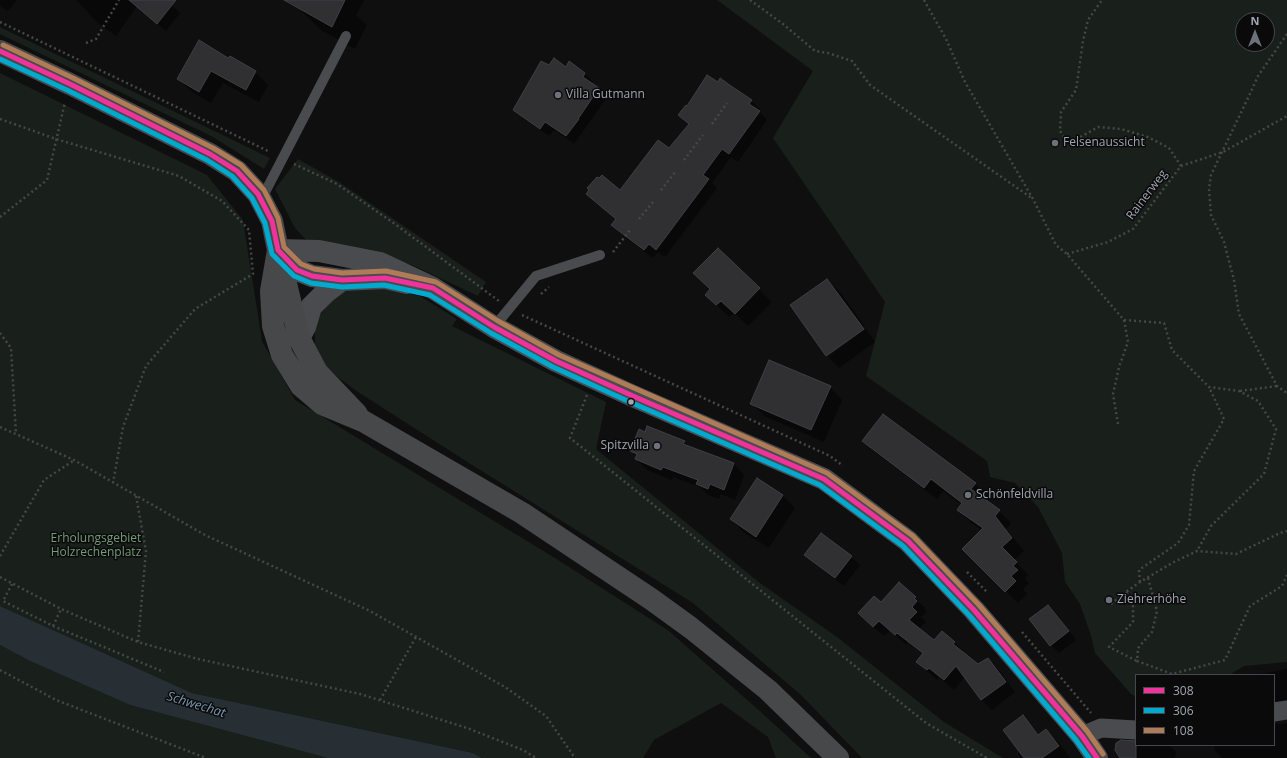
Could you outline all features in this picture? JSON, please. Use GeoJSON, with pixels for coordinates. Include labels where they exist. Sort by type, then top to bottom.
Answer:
{"type":"FeatureCollection","features":[{"type":"Feature","properties":{"kind":"main road"},"geometry":{"type":"LineString","coordinates":[[0,51],[210,154],[237,171],[258,194],[272,221],[299,338],[317,372],[363,421]]}},
{"type":"Feature","properties":{"kind":"main road"},"geometry":{"type":"LineString","coordinates":[[278,250],[271,291],[273,326],[282,355],[301,386],[322,404],[363,421],[522,513],[568,542],[651,599],[691,628],[768,690],[838,758]]}},
{"type":"Feature","properties":{"kind":"street"},"geometry":{"type":"LineString","coordinates":[[278,250],[298,270],[312,276],[342,280],[385,278],[433,288]]}},
{"type":"Feature","properties":{"kind":"street"},"geometry":{"type":"LineString","coordinates":[[278,250],[319,251],[380,263],[433,288],[494,327],[556,360],[824,479],[908,541],[974,610],[1082,736],[1097,758]]}},
{"type":"Feature","properties":{"kind":"street"},"geometry":{"type":"LineString","coordinates":[[299,338],[305,327],[311,307],[326,292],[342,280]]}},
{"type":"Feature","properties":{"kind":"street"},"geometry":{"type":"LineString","coordinates":[[1275,712],[1287,710]]}},
{"type":"Feature","properties":{"kind":"street"},"geometry":{"type":"LineString","coordinates":[[1082,736],[1100,728],[1135,730]]}},
{"type":"Feature","properties":{"kind":"lane"},"geometry":{"type":"LineString","coordinates":[[261,200],[346,36]]}},
{"type":"Feature","properties":{"kind":"lane"},"geometry":{"type":"LineString","coordinates":[[494,327],[536,276],[600,255]]}},
{"type":"Feature","properties":{"kind":"path"},"geometry":{"type":"LineString","coordinates":[[86,43],[96,39],[119,0]]}},
{"type":"Feature","properties":{"kind":"path"},"geometry":{"type":"LineString","coordinates":[[750,0],[814,51],[828,53],[852,61],[870,85],[1033,199]]}},
{"type":"Feature","properties":{"kind":"path"},"geometry":{"type":"LineString","coordinates":[[924,0],[946,38],[965,82],[1033,199],[1056,245],[1067,254],[1124,320],[1128,342],[1113,394],[1118,424]]}},
{"type":"Feature","properties":{"kind":"path","name":"Rainerweg"},"geometry":{"type":"LineString","coordinates":[[1067,254],[1108,242],[1133,229],[1181,166],[1169,148],[1148,137],[1121,129],[1098,126],[1077,139],[1069,140],[1065,139],[1060,131],[1061,112],[1076,90],[1083,42],[1088,20],[1102,0]]}},
{"type":"Feature","properties":{"kind":"path"},"geometry":{"type":"LineString","coordinates":[[0,22],[337,184],[509,308],[830,456],[848,471]]}},
{"type":"Feature","properties":{"kind":"path"},"geometry":{"type":"LineString","coordinates":[[1287,34],[1258,76],[1223,152],[1210,175],[1209,189],[1211,215],[1224,242],[1234,280],[1239,314],[1277,386],[1287,393]]}},
{"type":"Feature","properties":{"kind":"path"},"geometry":{"type":"LineString","coordinates":[[0,218],[47,180],[70,84]]}},
{"type":"Feature","properties":{"kind":"path"},"geometry":{"type":"LineString","coordinates":[[712,124],[727,103]]}},
{"type":"Feature","properties":{"kind":"path"},"geometry":{"type":"LineString","coordinates":[[1181,166],[1223,152],[1287,116]]}},
{"type":"Feature","properties":{"kind":"path"},"geometry":{"type":"LineString","coordinates":[[0,119],[56,139],[179,176],[222,201],[249,230],[253,274],[195,309],[146,366],[123,427],[113,483]]}},
{"type":"Feature","properties":{"kind":"path"},"geometry":{"type":"LineString","coordinates":[[684,160],[703,135]]}},
{"type":"Feature","properties":{"kind":"path"},"geometry":{"type":"LineString","coordinates":[[661,190],[676,171]]}},
{"type":"Feature","properties":{"kind":"path"},"geometry":{"type":"LineString","coordinates":[[639,219],[653,202]]}},
{"type":"Feature","properties":{"kind":"path"},"geometry":{"type":"LineString","coordinates":[[1124,320],[1164,323],[1172,350],[1209,387],[1224,419],[1194,472],[1189,525],[1178,543],[1139,570],[1140,582]]}},
{"type":"Feature","properties":{"kind":"path"},"geometry":{"type":"LineString","coordinates":[[0,333],[11,348],[16,435]]}},
{"type":"Feature","properties":{"kind":"path"},"geometry":{"type":"LineString","coordinates":[[594,378],[570,438],[926,723],[987,758]]}},
{"type":"Feature","properties":{"kind":"path"},"geometry":{"type":"LineString","coordinates":[[1209,387],[1239,391],[1277,386]]}},
{"type":"Feature","properties":{"kind":"path"},"geometry":{"type":"LineString","coordinates":[[1197,551],[1210,526],[1264,474],[1276,429],[1258,401],[1239,391]]}},
{"type":"Feature","properties":{"kind":"path"},"geometry":{"type":"LineString","coordinates":[[0,428],[74,460],[205,535],[370,611],[505,687],[546,716],[575,758]]}},
{"type":"Feature","properties":{"kind":"path"},"geometry":{"type":"LineString","coordinates":[[0,556],[44,480],[74,460]]}},
{"type":"Feature","properties":{"kind":"path"},"geometry":{"type":"LineString","coordinates":[[136,495],[146,551],[138,642]]}},
{"type":"Feature","properties":{"kind":"path"},"geometry":{"type":"LineString","coordinates":[[1111,604],[1140,582],[1172,563],[1197,551],[1236,554],[1287,531]]}},
{"type":"Feature","properties":{"kind":"path"},"geometry":{"type":"LineString","coordinates":[[964,570],[976,580],[991,597]]}},
{"type":"Feature","properties":{"kind":"path"},"geometry":{"type":"LineString","coordinates":[[1126,592],[1133,605],[1132,622],[1109,647],[1137,661],[1172,674],[1225,660],[1250,606],[1282,586],[1287,575]]}},
{"type":"Feature","properties":{"kind":"path"},"geometry":{"type":"LineString","coordinates":[[0,577],[61,609],[138,642],[198,659],[360,694],[467,728],[523,750],[536,758]]}},
{"type":"Feature","properties":{"kind":"path"},"geometry":{"type":"LineString","coordinates":[[1137,661],[1138,648],[1152,632],[1157,611],[1148,578]]}},
{"type":"Feature","properties":{"kind":"path"},"geometry":{"type":"LineString","coordinates":[[12,584],[3,601],[53,626],[164,672]]}},
{"type":"Feature","properties":{"kind":"path"},"geometry":{"type":"LineString","coordinates":[[53,626],[61,609]]}},
{"type":"Feature","properties":{"kind":"path"},"geometry":{"type":"LineString","coordinates":[[1021,632],[1092,713],[1082,736]]}},
{"type":"Feature","properties":{"kind":"path"},"geometry":{"type":"LineString","coordinates":[[380,700],[416,637]]}},
{"type":"Feature","properties":{"kind":"path"},"geometry":{"type":"LineString","coordinates":[[0,670],[56,700],[206,758]]}},
{"type":"Feature","properties":{"kind":"green space"},"geometry":{"type":"Polygon","coordinates":[[[717,0],[1287,0],[1287,662],[1244,666],[1231,674],[1135,674],[1135,696],[1131,694],[1095,653],[1080,604],[1065,582],[1062,553],[1038,507],[1015,483],[990,477],[987,461],[866,376],[885,302],[773,138],[813,71],[717,0]]]}},
{"type":"Feature","properties":{"kind":"green space"},"geometry":{"type":"Polygon","coordinates":[[[0,27],[270,158],[264,169],[213,137],[0,34],[0,27]]]}},
{"type":"Feature","properties":{"kind":"green space","name":"Erholungsgebiet Holzrechenplatz"},"geometry":{"type":"Polygon","coordinates":[[[0,73],[207,175],[243,220],[262,341],[295,400],[555,558],[669,631],[811,758],[776,758],[768,737],[721,703],[654,740],[643,758],[482,758],[473,753],[192,693],[0,606],[0,73]]]}},
{"type":"Feature","properties":{"kind":"green space"},"geometry":{"type":"Polygon","coordinates":[[[298,159],[339,182],[486,282],[478,296],[412,265],[360,250],[308,242],[295,228],[275,189],[298,159]]]}},
{"type":"Feature","properties":{"kind":"green space"},"geometry":{"type":"Polygon","coordinates":[[[363,287],[388,289],[420,296],[457,319],[452,326],[606,402],[596,449],[760,583],[837,637],[944,722],[1003,758],[862,758],[801,695],[693,603],[469,463],[358,392],[328,370],[315,346],[315,321],[331,301],[343,291],[363,287]]]}},
{"type":"Feature","properties":{"kind":"green space"},"geometry":{"type":"Polygon","coordinates":[[[0,645],[30,661],[130,705],[328,758],[0,758],[0,645]]]}},
{"type":"Feature","properties":{"kind":"water","name":"Schwechat"},"geometry":{"type":"Polygon","coordinates":[[[0,606],[192,693],[473,753],[482,758],[328,758],[130,705],[30,661],[0,645],[0,606]]]}},
{"type":"Feature","properties":{"kind":"building"},"geometry":{"type":"Polygon","coordinates":[[[129,0],[176,0],[157,24],[129,0]]]}},
{"type":"Feature","properties":{"kind":"building"},"geometry":{"type":"Polygon","coordinates":[[[284,0],[345,0],[332,27],[284,0]]]}},
{"type":"Feature","properties":{"kind":"building"},"geometry":{"type":"Polygon","coordinates":[[[199,40],[228,58],[230,56],[256,71],[246,90],[211,71],[199,92],[177,79],[199,40]]]}},
{"type":"Feature","properties":{"kind":"building","name":"Villa Gutmann"},"geometry":{"type":"Polygon","coordinates":[[[554,58],[566,67],[569,61],[585,73],[583,77],[599,88],[566,136],[545,122],[540,129],[513,110],[541,61],[549,65],[554,58]]]}},
{"type":"Feature","properties":{"kind":"building"},"geometry":{"type":"Polygon","coordinates":[[[707,75],[718,82],[720,78],[752,100],[749,104],[760,111],[729,154],[722,149],[703,175],[709,179],[656,250],[649,244],[644,250],[611,225],[616,219],[586,194],[589,190],[587,188],[597,177],[599,178],[602,175],[620,190],[658,140],[669,148],[689,124],[678,115],[686,105],[687,106],[707,75]]]}},
{"type":"Feature","properties":{"kind":"building"},"geometry":{"type":"Polygon","coordinates":[[[718,248],[760,288],[735,314],[721,301],[716,305],[705,295],[710,289],[693,273],[718,248]]]}},
{"type":"Feature","properties":{"kind":"building"},"geometry":{"type":"Polygon","coordinates":[[[827,279],[864,329],[826,356],[790,305],[827,279]]]}},
{"type":"Feature","properties":{"kind":"building"},"geometry":{"type":"Polygon","coordinates":[[[769,360],[831,386],[811,430],[750,404],[769,360]]]}},
{"type":"Feature","properties":{"kind":"building"},"geometry":{"type":"Polygon","coordinates":[[[883,414],[976,483],[971,489],[1000,510],[995,516],[1012,538],[1002,547],[1017,562],[1013,566],[1018,570],[1011,576],[1016,581],[1005,592],[962,549],[983,528],[957,510],[962,503],[931,479],[924,488],[862,441],[883,414]]]}},
{"type":"Feature","properties":{"kind":"building"},"geometry":{"type":"Polygon","coordinates":[[[647,426],[685,441],[683,444],[734,463],[724,490],[710,484],[708,489],[696,484],[698,480],[663,467],[661,470],[635,459],[637,454],[630,451],[639,429],[645,432],[647,426]]]}},
{"type":"Feature","properties":{"kind":"building"},"geometry":{"type":"Polygon","coordinates":[[[757,478],[783,495],[756,537],[730,519],[757,478]]]}},
{"type":"Feature","properties":{"kind":"building"},"geometry":{"type":"Polygon","coordinates":[[[821,533],[852,556],[835,578],[804,555],[821,533]]]}},
{"type":"Feature","properties":{"kind":"building"},"geometry":{"type":"Polygon","coordinates":[[[899,582],[916,597],[914,598],[917,601],[912,607],[917,612],[909,620],[934,640],[942,631],[955,642],[953,644],[978,664],[988,658],[1006,682],[981,700],[956,666],[944,680],[929,668],[927,670],[916,662],[923,653],[897,633],[895,635],[879,621],[873,627],[858,613],[874,596],[881,602],[899,582]]]}},
{"type":"Feature","properties":{"kind":"building"},"geometry":{"type":"Polygon","coordinates":[[[1048,605],[1069,631],[1050,646],[1029,619],[1048,605]]]}},
{"type":"Feature","properties":{"kind":"building"},"geometry":{"type":"Polygon","coordinates":[[[1023,715],[1038,735],[1046,729],[1059,746],[1042,758],[1024,758],[1003,730],[1023,715]]]}},
{"type":"Feature","properties":{"kind":"building"},"geometry":{"type":"Polygon","coordinates":[[[1121,740],[1135,741],[1136,758],[1120,758],[1115,750],[1116,743],[1121,740]]]}},
{"type":"Feature","properties":{"kind":"transit line","name":"108"},"geometry":{"type":"LineString","coordinates":[[3,45],[213,148],[241,165],[264,190],[278,218],[284,247],[301,264],[314,269],[342,273],[386,271],[436,282],[498,321],[559,355],[827,473],[913,536],[979,605],[1087,731],[1103,754]]}},
{"type":"Feature","properties":{"kind":"transit line","name":"308"},"geometry":{"type":"LineString","coordinates":[[0,51],[210,154],[237,171],[258,194],[272,221],[278,250],[297,270],[312,276],[342,280],[385,278],[433,288],[494,327],[556,361],[824,479],[908,541],[974,610],[1082,736],[1097,758]]}},
{"type":"Feature","properties":{"kind":"transit line","name":"306"},"geometry":{"type":"LineString","coordinates":[[0,59],[67,90],[207,160],[232,176],[252,198],[265,223],[272,254],[294,276],[311,283],[342,287],[384,285],[430,295],[491,333],[553,367],[820,485],[903,546],[969,615],[1076,740],[1089,758]]}},
{"type":"Feature","properties":{"kind":"place","name":"Villa Gutmann"},"geometry":{"type":"Point","coordinates":[558,95]}},
{"type":"Feature","properties":{"kind":"place","name":"Felsenaussicht"},"geometry":{"type":"Point","coordinates":[1055,143]}},
{"type":"Feature","properties":{"kind":"place","name":"Spitzvilla"},"geometry":{"type":"Point","coordinates":[657,446]}},
{"type":"Feature","properties":{"kind":"place","name":"Schönfeldvilla"},"geometry":{"type":"Point","coordinates":[968,495]}},
{"type":"Feature","properties":{"kind":"place","name":"Ziehrerhöhe"},"geometry":{"type":"Point","coordinates":[1109,600]}}]}
